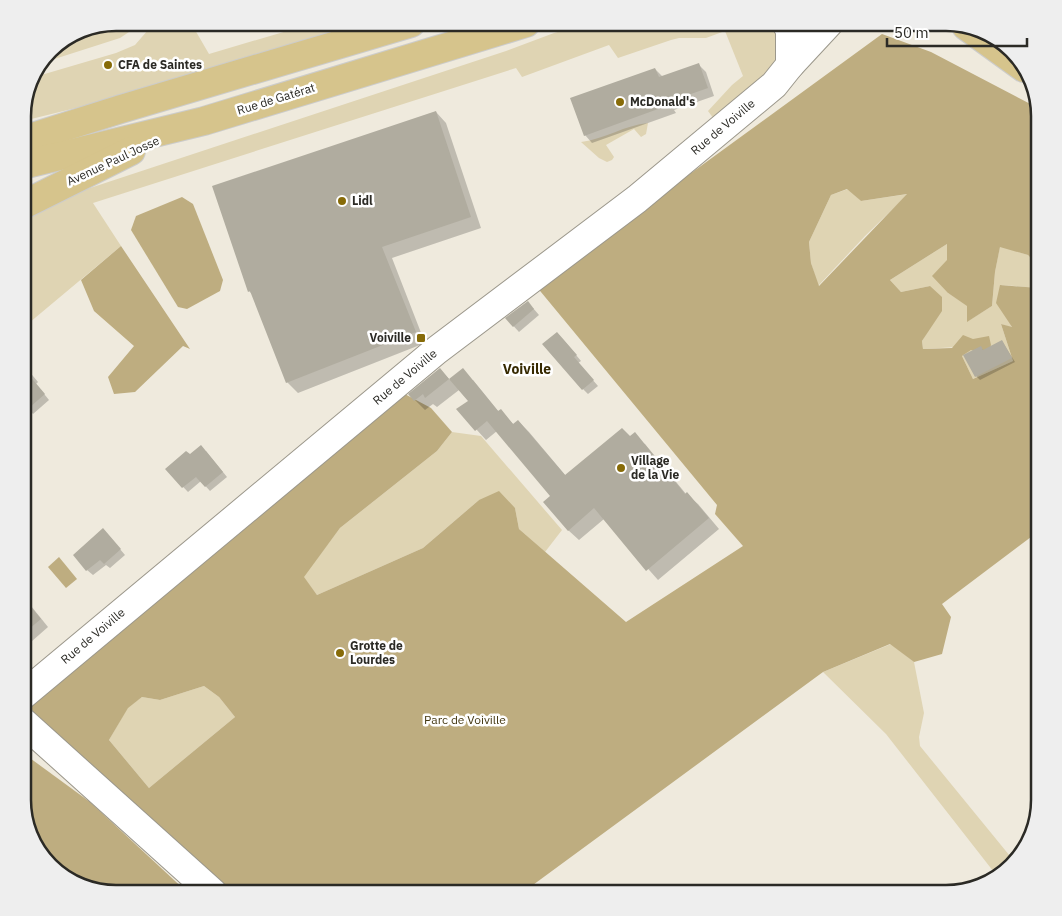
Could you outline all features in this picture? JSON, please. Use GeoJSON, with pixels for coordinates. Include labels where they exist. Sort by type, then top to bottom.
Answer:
{"type":"FeatureCollection","features":[{"type":"Feature","properties":{"kind":"main road"},"geometry":{"type":"LineString","coordinates":[[31,137],[381,31]]}},
{"type":"Feature","properties":{"kind":"main road","name":"Rue de Gatérat"},"geometry":{"type":"LineString","coordinates":[[31,163],[204,121],[497,31]]}},
{"type":"Feature","properties":{"kind":"main road","name":"Avenue Paul Josse"},"geometry":{"type":"LineString","coordinates":[[31,200],[130,151],[204,121]]}},
{"type":"Feature","properties":{"kind":"street"},"geometry":{"type":"LineString","coordinates":[[790,31],[790,64]]}},
{"type":"Feature","properties":{"kind":"street","name":"Rue de Voiville"},"geometry":{"type":"LineString","coordinates":[[31,688],[437,350],[638,199],[774,85],[790,64],[821,31]]}},
{"type":"Feature","properties":{"kind":"street"},"geometry":{"type":"LineString","coordinates":[[31,730],[203,885]]}},
{"type":"Feature","properties":{"kind":"shaded area"},"geometry":{"type":"Polygon","coordinates":[[[130,31],[120,38],[53,59],[69,46],[84,38],[100,33],[130,31]]]}},
{"type":"Feature","properties":{"kind":"shaded area"},"geometry":{"type":"Polygon","coordinates":[[[147,31],[196,31],[209,54],[287,31],[354,31],[206,76],[31,119],[34,95],[43,74],[116,53],[135,45],[147,31]]]}},
{"type":"Feature","properties":{"kind":"shaded area"},"geometry":{"type":"Polygon","coordinates":[[[561,31],[725,31],[706,38],[679,38],[671,40],[618,58],[609,45],[522,77],[516,68],[93,203],[121,246],[31,321],[31,217],[49,205],[84,190],[506,51],[561,31]]]}},
{"type":"Feature","properties":{"kind":"shaded area"},"geometry":{"type":"Polygon","coordinates":[[[725,31],[779,31],[783,56],[719,126],[708,111],[743,76],[725,31]]]}},
{"type":"Feature","properties":{"kind":"shaded area","name":"Parc de Voiville"},"geometry":{"type":"Polygon","coordinates":[[[882,34],[931,52],[1029,104],[1031,258],[1028,255],[1000,247],[995,272],[992,306],[967,322],[967,306],[948,293],[932,276],[947,260],[947,244],[890,280],[901,292],[930,286],[942,297],[942,311],[922,341],[923,349],[952,348],[963,335],[973,339],[989,336],[991,345],[988,355],[971,350],[962,356],[973,379],[1013,361],[1001,324],[1012,327],[996,303],[1000,285],[1031,287],[1031,537],[942,604],[951,617],[942,654],[914,662],[890,644],[823,672],[533,885],[217,885],[34,714],[31,707],[31,704],[401,392],[431,408],[452,432],[437,451],[340,528],[304,577],[317,595],[423,548],[479,500],[499,491],[515,508],[519,529],[626,622],[743,546],[715,514],[717,505],[536,286],[882,34]],[[847,189],[831,195],[809,242],[811,263],[819,286],[907,194],[861,201],[847,189]],[[204,686],[160,700],[142,697],[128,708],[109,740],[149,788],[235,717],[219,697],[204,686]]]}},
{"type":"Feature","properties":{"kind":"shaded area"},"geometry":{"type":"Polygon","coordinates":[[[648,123],[646,134],[641,137],[634,129],[606,145],[614,157],[607,162],[599,158],[581,142],[631,126],[648,123]]]}},
{"type":"Feature","properties":{"kind":"shaded area"},"geometry":{"type":"Polygon","coordinates":[[[848,189],[861,201],[908,194],[818,286],[811,263],[809,242],[831,195],[848,189]]]}},
{"type":"Feature","properties":{"kind":"shaded area"},"geometry":{"type":"Polygon","coordinates":[[[182,197],[193,204],[223,280],[220,291],[187,309],[178,307],[131,230],[136,216],[182,197]]]}},
{"type":"Feature","properties":{"kind":"shaded area"},"geometry":{"type":"Polygon","coordinates":[[[947,244],[948,293],[968,306],[968,321],[992,306],[995,272],[1000,246],[1028,255],[1031,258],[1031,287],[1001,285],[1012,328],[1001,324],[1013,361],[973,379],[962,356],[970,350],[991,345],[923,349],[922,341],[928,331],[930,286],[901,292],[890,280],[947,244]]]}},
{"type":"Feature","properties":{"kind":"shaded area"},"geometry":{"type":"Polygon","coordinates":[[[121,246],[190,349],[183,346],[135,392],[114,394],[108,377],[134,346],[94,311],[81,280],[121,246]]]}},
{"type":"Feature","properties":{"kind":"shaded area"},"geometry":{"type":"Polygon","coordinates":[[[452,432],[481,436],[562,530],[545,552],[519,529],[515,508],[479,500],[423,548],[317,595],[303,577],[340,528],[437,451],[452,432]]]}},
{"type":"Feature","properties":{"kind":"shaded area"},"geometry":{"type":"Polygon","coordinates":[[[59,557],[77,579],[66,588],[48,567],[59,557]]]}},
{"type":"Feature","properties":{"kind":"shaded area"},"geometry":{"type":"Polygon","coordinates":[[[891,644],[914,662],[924,713],[919,737],[920,746],[1010,856],[992,870],[886,734],[823,672],[891,644]]]}},
{"type":"Feature","properties":{"kind":"shaded area"},"geometry":{"type":"Polygon","coordinates":[[[204,686],[219,697],[235,717],[149,788],[109,740],[128,707],[142,697],[160,700],[204,686]]]}},
{"type":"Feature","properties":{"kind":"shaded area"},"geometry":{"type":"Polygon","coordinates":[[[31,759],[90,802],[179,885],[117,885],[100,883],[84,878],[60,864],[40,837],[34,821],[31,805],[31,759]]]}},
{"type":"Feature","properties":{"kind":"building","name":"McDonald's"},"geometry":{"type":"Polygon","coordinates":[[[699,63],[708,88],[668,102],[669,105],[584,136],[570,98],[655,68],[659,77],[699,63]]]}},
{"type":"Feature","properties":{"kind":"building","name":"Lidl"},"geometry":{"type":"Polygon","coordinates":[[[436,111],[471,217],[382,247],[416,332],[286,383],[250,291],[248,292],[212,186],[436,111]]]}},
{"type":"Feature","properties":{"kind":"building"},"geometry":{"type":"Polygon","coordinates":[[[528,301],[534,309],[513,327],[505,318],[528,301]]]}},
{"type":"Feature","properties":{"kind":"building"},"geometry":{"type":"Polygon","coordinates":[[[557,332],[577,355],[574,357],[594,380],[582,390],[542,344],[557,332]]]}},
{"type":"Feature","properties":{"kind":"building"},"geometry":{"type":"Polygon","coordinates":[[[1002,340],[1012,358],[975,377],[963,355],[981,346],[983,350],[1002,340]]]}},
{"type":"Feature","properties":{"kind":"building"},"geometry":{"type":"Polygon","coordinates":[[[440,368],[449,379],[425,398],[423,394],[414,401],[408,394],[440,368]]]}},
{"type":"Feature","properties":{"kind":"building","name":"Village de la Vie"},"geometry":{"type":"Polygon","coordinates":[[[463,368],[498,411],[501,409],[513,424],[518,420],[565,475],[622,428],[630,436],[635,432],[685,494],[687,492],[709,518],[646,571],[594,508],[568,531],[543,502],[550,496],[487,421],[475,431],[456,409],[468,401],[449,379],[463,368]]]}},
{"type":"Feature","properties":{"kind":"building"},"geometry":{"type":"Polygon","coordinates":[[[31,377],[45,394],[31,406],[31,377]]]}},
{"type":"Feature","properties":{"kind":"building"},"geometry":{"type":"Polygon","coordinates":[[[201,445],[223,472],[205,487],[196,477],[182,488],[165,469],[186,451],[190,454],[201,445]]]}},
{"type":"Feature","properties":{"kind":"building"},"geometry":{"type":"Polygon","coordinates":[[[103,528],[121,549],[104,564],[100,560],[86,571],[73,555],[103,528]]]}},
{"type":"Feature","properties":{"kind":"building"},"geometry":{"type":"Polygon","coordinates":[[[31,607],[41,619],[31,627],[31,607]]]}},
{"type":"Feature","properties":{"kind":"place","name":"CFA de Saintes"},"geometry":{"type":"Point","coordinates":[108,65]}},
{"type":"Feature","properties":{"kind":"place","name":"McDonald's"},"geometry":{"type":"Point","coordinates":[620,102]}},
{"type":"Feature","properties":{"kind":"place","name":"Lidl"},"geometry":{"type":"Point","coordinates":[342,201]}},
{"type":"Feature","properties":{"kind":"place","name":"Voiville"},"geometry":{"type":"Point","coordinates":[421,338]}},
{"type":"Feature","properties":{"kind":"place","name":"Village de la Vie"},"geometry":{"type":"Point","coordinates":[621,468]}},
{"type":"Feature","properties":{"kind":"place","name":"Grotte de Lourdes"},"geometry":{"type":"Point","coordinates":[340,653]}},
{"type":"Feature","properties":{"kind":"district","name":"Voiville"},"geometry":{"type":"Point","coordinates":[527,369]}}]}
